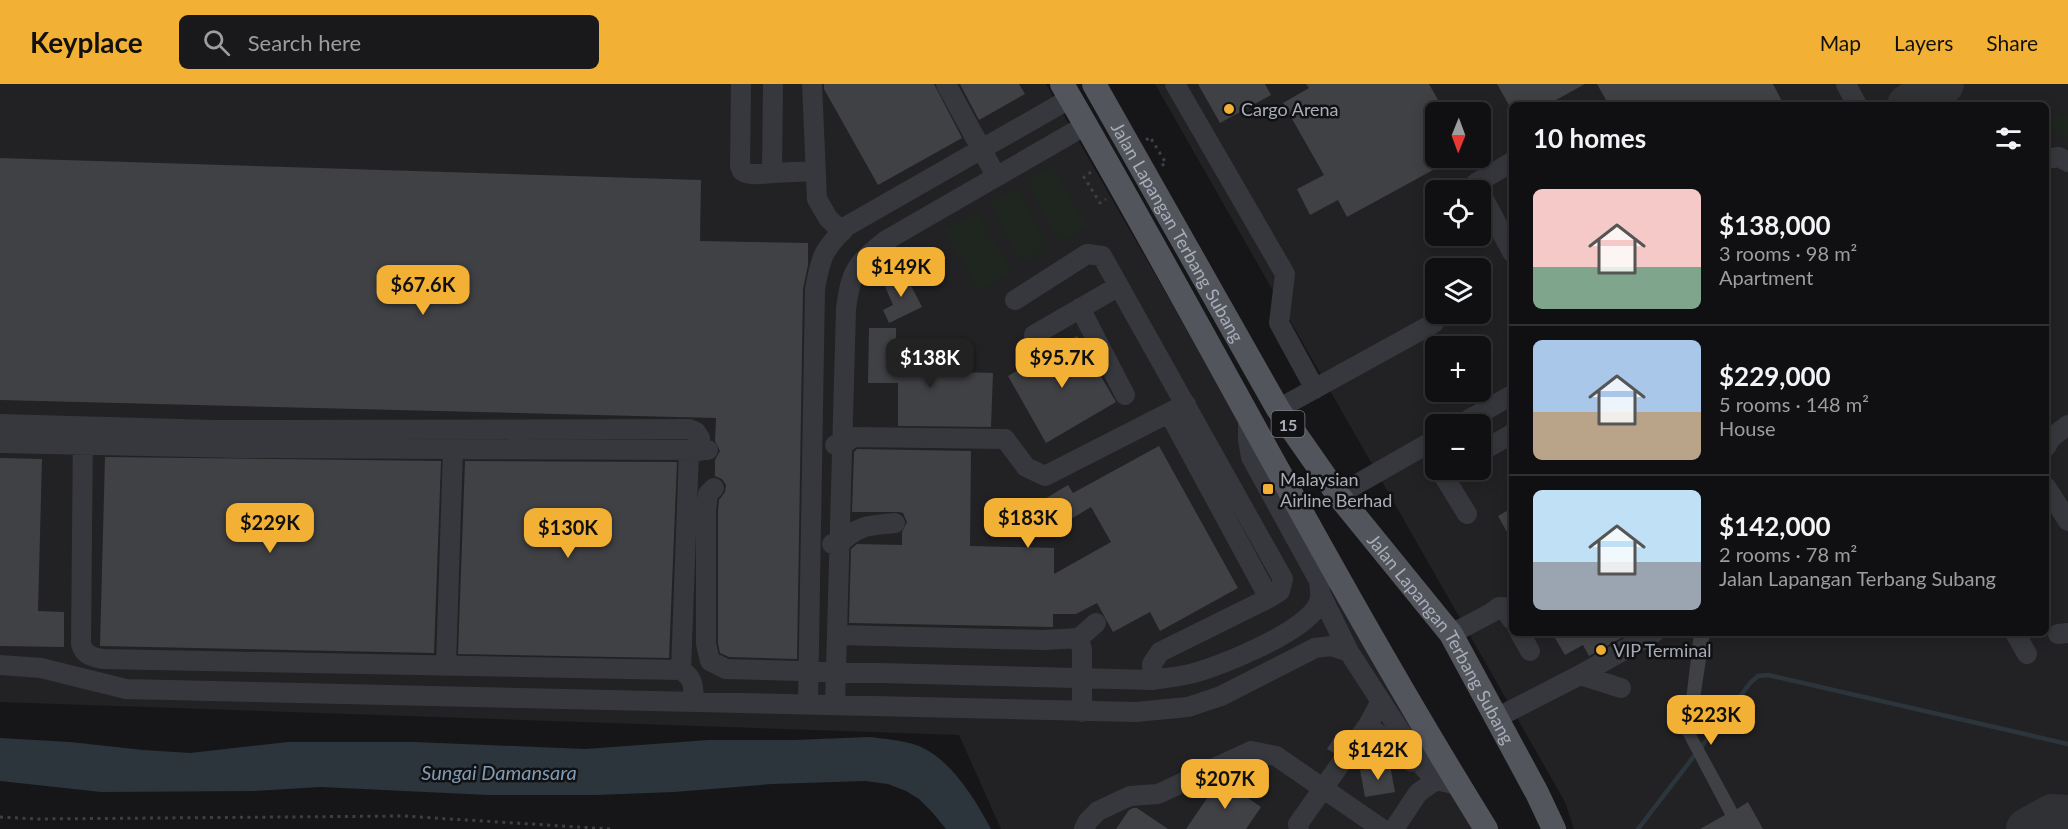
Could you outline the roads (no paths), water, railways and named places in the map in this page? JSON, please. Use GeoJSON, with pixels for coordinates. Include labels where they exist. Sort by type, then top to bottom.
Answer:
{"type":"FeatureCollection","features":[{"type":"Feature","properties":{"kind":"main road","name":"Jalan Lapangan Terbang Subang"},"geometry":{"type":"LineString","coordinates":[[1094,84],[1278,409],[1338,495],[1451,634],[1554,829]]}},
{"type":"Feature","properties":{"kind":"main road","name":"Jalan Lapangan Terbang Subang"},"geometry":{"type":"LineString","coordinates":[[1067,91],[1416,717],[1442,783],[1486,829]]}},
{"type":"Feature","properties":{"kind":"street"},"geometry":{"type":"LineString","coordinates":[[741,84],[740,166],[742,171],[746,174],[815,171]]}},
{"type":"Feature","properties":{"kind":"street"},"geometry":{"type":"LineString","coordinates":[[772,173],[773,84]]}},
{"type":"Feature","properties":{"kind":"street"},"geometry":{"type":"LineString","coordinates":[[812,84],[817,199],[821,209],[842,232]]}},
{"type":"Feature","properties":{"kind":"street"},"geometry":{"type":"LineString","coordinates":[[946,84],[996,176]]}},
{"type":"Feature","properties":{"kind":"street"},"geometry":{"type":"LineString","coordinates":[[1175,84],[1286,274],[1279,323],[1315,389]]}},
{"type":"Feature","properties":{"kind":"street"},"geometry":{"type":"LineString","coordinates":[[1846,84],[1855,102]]}},
{"type":"Feature","properties":{"kind":"street"},"geometry":{"type":"LineString","coordinates":[[808,704],[815,289],[820,263],[827,246],[847,226],[982,149],[1067,91]]}},
{"type":"Feature","properties":{"kind":"street"},"geometry":{"type":"LineString","coordinates":[[835,705],[846,309],[850,281],[863,258],[885,241],[1086,125]]}},
{"type":"Feature","properties":{"kind":"street"},"geometry":{"type":"LineString","coordinates":[[2049,159],[2059,157],[2068,162]]}},
{"type":"Feature","properties":{"kind":"street"},"geometry":{"type":"LineString","coordinates":[[1481,180],[1509,164]]}},
{"type":"Feature","properties":{"kind":"street"},"geometry":{"type":"LineString","coordinates":[[1491,208],[1507,232]]}},
{"type":"Feature","properties":{"kind":"street"},"geometry":{"type":"LineString","coordinates":[[1015,300],[1087,254],[1102,256],[1119,286],[1177,409],[1283,579],[1280,591],[1269,598],[1161,652],[1152,664],[1153,680]]}},
{"type":"Feature","properties":{"kind":"street"},"geometry":{"type":"LineString","coordinates":[[1034,335],[1119,286]]}},
{"type":"Feature","properties":{"kind":"street"},"geometry":{"type":"LineString","coordinates":[[1080,308],[1125,395]]}},
{"type":"Feature","properties":{"kind":"street"},"geometry":{"type":"LineString","coordinates":[[1278,409],[1432,324]]}},
{"type":"Feature","properties":{"kind":"street"},"geometry":{"type":"LineString","coordinates":[[1479,414],[1509,397]]}},
{"type":"Feature","properties":{"kind":"street"},"geometry":{"type":"LineString","coordinates":[[813,444],[843,445],[853,437],[1005,439],[1026,467],[1045,476],[1177,409]]}},
{"type":"Feature","properties":{"kind":"street"},"geometry":{"type":"LineString","coordinates":[[1248,419],[1251,457],[1319,581],[1321,595],[1349,652],[1424,768],[1442,783]]}},
{"type":"Feature","properties":{"kind":"street"},"geometry":{"type":"LineString","coordinates":[[0,424],[83,435],[240,448],[699,450]]}},
{"type":"Feature","properties":{"kind":"street"},"geometry":{"type":"LineString","coordinates":[[2049,442],[2068,425]]}},
{"type":"Feature","properties":{"kind":"street"},"geometry":{"type":"LineString","coordinates":[[0,443],[83,435],[215,430],[689,429],[696,432],[700,438],[681,670]]}},
{"type":"Feature","properties":{"kind":"street"},"geometry":{"type":"LineString","coordinates":[[83,435],[81,644],[83,651],[89,656],[103,659],[681,670],[689,675],[702,703]]}},
{"type":"Feature","properties":{"kind":"street"},"geometry":{"type":"LineString","coordinates":[[1491,446],[1509,436]]}},
{"type":"Feature","properties":{"kind":"street"},"geometry":{"type":"LineString","coordinates":[[446,665],[453,449]]}},
{"type":"Feature","properties":{"kind":"street"},"geometry":{"type":"LineString","coordinates":[[1338,495],[1425,465]]}},
{"type":"Feature","properties":{"kind":"street"},"geometry":{"type":"LineString","coordinates":[[1449,480],[1467,514]]}},
{"type":"Feature","properties":{"kind":"street"},"geometry":{"type":"LineString","coordinates":[[714,488],[708,494],[706,510],[706,644],[710,661],[726,669],[1153,680],[1182,676],[1241,656],[1302,623],[1316,608],[1321,595]]}},
{"type":"Feature","properties":{"kind":"street"},"geometry":{"type":"LineString","coordinates":[[2049,492],[2068,521]]}},
{"type":"Feature","properties":{"kind":"street"},"geometry":{"type":"LineString","coordinates":[[811,544],[839,544],[861,527],[895,523]]}},
{"type":"Feature","properties":{"kind":"street"},"geometry":{"type":"LineString","coordinates":[[1451,634],[1498,607],[1503,607],[1509,616]]}},
{"type":"Feature","properties":{"kind":"street"},"geometry":{"type":"LineString","coordinates":[[837,635],[1043,640],[1079,638],[1096,623]]}},
{"type":"Feature","properties":{"kind":"street"},"geometry":{"type":"LineString","coordinates":[[1522,636],[1530,651]]}},
{"type":"Feature","properties":{"kind":"street"},"geometry":{"type":"LineString","coordinates":[[1496,718],[1580,675],[1649,636]]}},
{"type":"Feature","properties":{"kind":"street"},"geometry":{"type":"LineString","coordinates":[[2017,636],[2027,654]]}},
{"type":"Feature","properties":{"kind":"street"},"geometry":{"type":"LineString","coordinates":[[1079,638],[1082,650],[1082,712]]}},
{"type":"Feature","properties":{"kind":"street"},"geometry":{"type":"LineString","coordinates":[[0,665],[41,668],[126,689],[1136,712],[1188,707],[1221,696],[1315,648],[1331,646],[1349,652]]}},
{"type":"Feature","properties":{"kind":"street"},"geometry":{"type":"LineString","coordinates":[[1241,656],[1253,681]]}},
{"type":"Feature","properties":{"kind":"street"},"geometry":{"type":"LineString","coordinates":[[1580,675],[1621,688]]}},
{"type":"Feature","properties":{"kind":"street"},"geometry":{"type":"LineString","coordinates":[[1182,676],[1188,707]]}},
{"type":"Feature","properties":{"kind":"street"},"geometry":{"type":"LineString","coordinates":[[1299,829],[1298,824],[1368,725],[1381,701]]}},
{"type":"Feature","properties":{"kind":"street"},"geometry":{"type":"LineString","coordinates":[[1368,725],[1415,765],[1442,783]]}},
{"type":"Feature","properties":{"kind":"street"},"geometry":{"type":"LineString","coordinates":[[1084,829],[1098,811],[1119,801],[1130,796],[1158,794],[1251,751],[1276,756],[1382,829]]}},
{"type":"Feature","properties":{"kind":"street"},"geometry":{"type":"LineString","coordinates":[[1394,829],[1418,793],[1442,783]]}},
{"type":"Feature","properties":{"kind":"water","name":"Sungai Damansara"},"geometry":{"type":"Polygon","coordinates":[[[870,737],[916,745],[940,759],[969,792],[991,829],[946,829],[919,799],[906,791],[888,784],[865,781],[772,784],[674,792],[595,795],[488,795],[321,787],[254,791],[101,792],[0,781],[0,738],[190,753],[288,742],[414,742],[585,749],[709,740],[870,737]]]}},
{"type":"Feature","properties":{"kind":"waterway"},"geometry":{"type":"LineString","coordinates":[[1638,829],[1751,682],[1758,676],[1768,675],[2068,744]]}},
{"type":"Feature","properties":{"kind":"place","name":"Cargo Arena"},"geometry":{"type":"Point","coordinates":[1229,109]}},
{"type":"Feature","properties":{"kind":"place","name":"Malaysian Airline Berhad"},"geometry":{"type":"Point","coordinates":[1268,489]}},
{"type":"Feature","properties":{"kind":"place","name":"VIP Terminal"},"geometry":{"type":"Point","coordinates":[1601,650]}}]}
